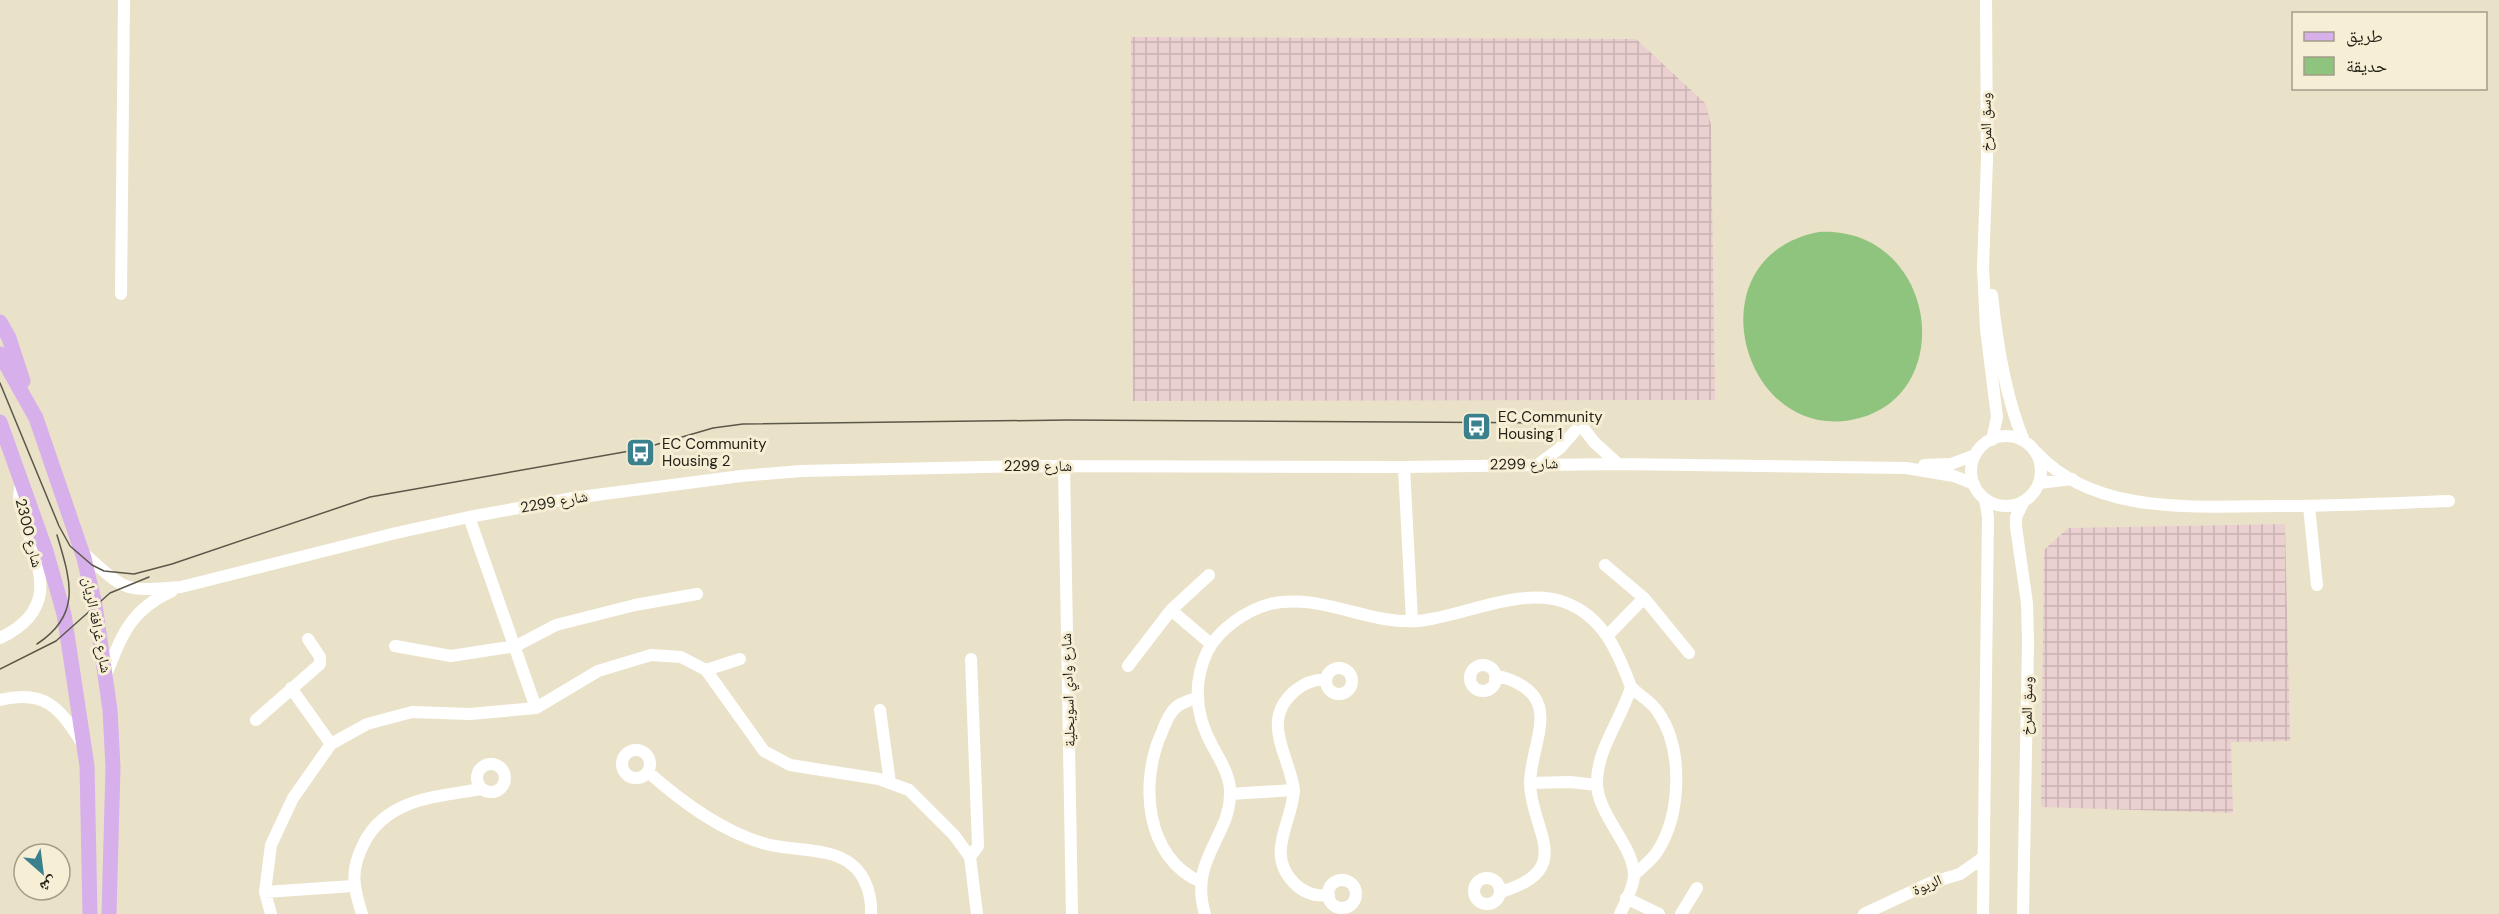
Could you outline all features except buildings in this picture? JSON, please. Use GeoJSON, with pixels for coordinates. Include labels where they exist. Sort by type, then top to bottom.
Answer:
{"type":"FeatureCollection","features":[{"type":"Feature","properties":{"kind":"main road"},"geometry":{"type":"LineString","coordinates":[[0,322],[9,338],[36,418]]}},
{"type":"Feature","properties":{"kind":"main road","name":"شارع غرافة الريان"},"geometry":{"type":"LineString","coordinates":[[0,354],[36,418],[81,550],[95,605],[106,675],[113,767],[109,914]]}},
{"type":"Feature","properties":{"kind":"main road","name":"شارع غرافة الريان"},"geometry":{"type":"LineString","coordinates":[[0,423],[22,481],[64,614],[85,748],[90,824],[90,914]]}},
{"type":"Feature","properties":{"kind":"street"},"geometry":{"type":"LineString","coordinates":[[121,294],[124,0]]}},
{"type":"Feature","properties":{"kind":"street","name":"وسق المرخ"},"geometry":{"type":"LineString","coordinates":[[1986,0],[1986,243],[1998,342],[2012,410],[2024,441]]}},
{"type":"Feature","properties":{"kind":"street","name":"وسق المرخ"},"geometry":{"type":"LineString","coordinates":[[1986,243],[1983,267],[1986,329],[1997,417],[1992,440]]}},
{"type":"Feature","properties":{"kind":"street"},"geometry":{"type":"LineString","coordinates":[[1540,463],[1580,430],[1618,464]]}},
{"type":"Feature","properties":{"kind":"street"},"geometry":{"type":"LineString","coordinates":[[1983,914],[1988,517],[1985,499],[1974,484],[1972,464],[1976,455],[1992,440],[2013,437],[2024,441],[2052,468],[2072,479],[2118,496],[2170,506],[2309,506],[2449,501]]}},
{"type":"Feature","properties":{"kind":"street"},"geometry":{"type":"LineString","coordinates":[[1985,499],[2004,506],[2024,501],[2039,483],[2041,467],[2036,452]]}},
{"type":"Feature","properties":{"kind":"street","name":"شارع 2299"},"geometry":{"type":"LineString","coordinates":[[106,675],[120,639],[135,614],[153,600],[181,587],[469,517],[573,498],[741,476],[924,467],[1064,466],[1404,467],[1540,463],[1906,468],[1951,464],[1976,455]]}},
{"type":"Feature","properties":{"kind":"street","name":"شارع وادي اسويحلية"},"geometry":{"type":"LineString","coordinates":[[1064,466],[1072,914]]}},
{"type":"Feature","properties":{"kind":"street"},"geometry":{"type":"LineString","coordinates":[[1404,467],[1412,621]]}},
{"type":"Feature","properties":{"kind":"street","name":"شارع 2299"},"geometry":{"type":"LineString","coordinates":[[1906,468],[1954,476],[1974,484]]}},
{"type":"Feature","properties":{"kind":"street"},"geometry":{"type":"LineString","coordinates":[[2039,483],[2072,479]]}},
{"type":"Feature","properties":{"kind":"street","name":"شارع 2300"},"geometry":{"type":"LineString","coordinates":[[0,638],[19,628],[32,617],[38,606],[40,588],[37,565],[18,497],[22,481]]}},
{"type":"Feature","properties":{"kind":"street","name":"وسق المرخ"},"geometry":{"type":"LineString","coordinates":[[2023,914],[2028,632],[2025,584],[2016,517],[2024,501]]}},
{"type":"Feature","properties":{"kind":"street"},"geometry":{"type":"LineString","coordinates":[[2309,506],[2317,585]]}},
{"type":"Feature","properties":{"kind":"street"},"geometry":{"type":"LineString","coordinates":[[469,517],[536,708]]}},
{"type":"Feature","properties":{"kind":"street","name":"شارع 2299"},"geometry":{"type":"LineString","coordinates":[[81,550],[114,582],[125,588],[181,587]]}},
{"type":"Feature","properties":{"kind":"street"},"geometry":{"type":"LineString","coordinates":[[1605,565],[1644,598],[1689,653]]}},
{"type":"Feature","properties":{"kind":"street"},"geometry":{"type":"LineString","coordinates":[[1128,666],[1171,610],[1209,575]]}},
{"type":"Feature","properties":{"kind":"street"},"geometry":{"type":"LineString","coordinates":[[395,646],[451,656],[516,646],[556,625],[634,605],[697,594]]}},
{"type":"Feature","properties":{"kind":"street"},"geometry":{"type":"LineString","coordinates":[[1608,636],[1644,598]]}},
{"type":"Feature","properties":{"kind":"street"},"geometry":{"type":"LineString","coordinates":[[1205,914],[1201,882],[1208,853],[1227,812],[1230,795],[1227,772],[1204,729],[1197,698],[1201,669],[1211,644],[1246,614],[1258,608],[1285,602],[1325,606],[1396,621],[1412,621],[1441,618],[1514,600],[1551,599],[1583,610],[1608,636],[1621,658],[1631,687],[1658,711],[1664,722],[1676,764],[1675,807],[1664,841],[1655,855],[1634,875],[1620,914]]}},
{"type":"Feature","properties":{"kind":"street"},"geometry":{"type":"LineString","coordinates":[[1171,610],[1211,644]]}},
{"type":"Feature","properties":{"kind":"street"},"geometry":{"type":"LineString","coordinates":[[256,720],[320,664],[320,657],[308,639]]}},
{"type":"Feature","properties":{"kind":"street"},"geometry":{"type":"LineString","coordinates":[[271,914],[265,892],[271,844],[293,798],[331,744],[367,724],[412,712],[470,714],[536,708],[598,671],[651,656],[681,657],[706,670],[764,751],[790,765],[879,779],[909,790],[929,807],[970,857],[977,914]]}},
{"type":"Feature","properties":{"kind":"street"},"geometry":{"type":"LineString","coordinates":[[706,670],[740,659]]}},
{"type":"Feature","properties":{"kind":"street"},"geometry":{"type":"LineString","coordinates":[[970,659],[978,846],[970,857]]}},
{"type":"Feature","properties":{"kind":"street"},"geometry":{"type":"LineString","coordinates":[[1496,679],[1503,677],[1523,685],[1540,710],[1542,727],[1530,767],[1530,783],[1531,802],[1546,842],[1545,852],[1536,872],[1528,880],[1501,892]]}},
{"type":"Feature","properties":{"kind":"street"},"geometry":{"type":"LineString","coordinates":[[1326,681],[1317,680],[1304,684],[1287,700],[1280,713],[1278,740],[1290,768],[1294,790],[1280,846],[1281,864],[1291,880],[1304,891],[1329,895]]}},
{"type":"Feature","properties":{"kind":"street"},"geometry":{"type":"LineString","coordinates":[[1631,687],[1603,757],[1597,785],[1599,796],[1625,849],[1634,875]]}},
{"type":"Feature","properties":{"kind":"street"},"geometry":{"type":"LineString","coordinates":[[291,688],[331,744]]}},
{"type":"Feature","properties":{"kind":"street"},"geometry":{"type":"LineString","coordinates":[[0,700],[30,696],[53,705],[69,722],[85,748]]}},
{"type":"Feature","properties":{"kind":"street"},"geometry":{"type":"LineString","coordinates":[[1197,698],[1179,705],[1170,714],[1154,751],[1149,777],[1149,797],[1154,828],[1170,858],[1185,876],[1201,882]]}},
{"type":"Feature","properties":{"kind":"street"},"geometry":{"type":"LineString","coordinates":[[880,710],[890,783]]}},
{"type":"Feature","properties":{"kind":"street"},"geometry":{"type":"LineString","coordinates":[[648,772],[673,795],[738,834],[774,846],[829,855],[851,864],[867,884],[871,914]]}},
{"type":"Feature","properties":{"kind":"street"},"geometry":{"type":"LineString","coordinates":[[1530,783],[1570,782],[1597,785]]}},
{"type":"Feature","properties":{"kind":"street"},"geometry":{"type":"LineString","coordinates":[[362,914],[353,886],[356,858],[370,831],[386,814],[410,802],[465,792],[479,785]]}},
{"type":"Feature","properties":{"kind":"street"},"geometry":{"type":"LineString","coordinates":[[1230,795],[1294,790]]}},
{"type":"Feature","properties":{"kind":"street","name":"الربوة"},"geometry":{"type":"LineString","coordinates":[[1864,914],[1879,911],[1930,883],[1960,874],[1984,858]]}},
{"type":"Feature","properties":{"kind":"street","name":"الربوة"},"geometry":{"type":"LineString","coordinates":[[1960,874],[1984,884]]}},
{"type":"Feature","properties":{"kind":"street"},"geometry":{"type":"LineString","coordinates":[[265,892],[353,886]]}},
{"type":"Feature","properties":{"kind":"street"},"geometry":{"type":"LineString","coordinates":[[1681,914],[1697,888]]}},
{"type":"Feature","properties":{"kind":"street"},"geometry":{"type":"LineString","coordinates":[[1626,898],[1659,914]]}},
{"type":"Feature","properties":{"kind":"shaded area"},"geometry":{"type":"Polygon","coordinates":[[[1131,37],[1636,39],[1706,104],[1711,125],[1715,400],[1133,401],[1131,37]]]}},
{"type":"Feature","properties":{"kind":"shaded area"},"geometry":{"type":"Polygon","coordinates":[[[2285,524],[2290,741],[2231,742],[2233,813],[2041,807],[2044,550],[2068,528],[2285,524]]]}},
{"type":"Feature","properties":{"kind":"green space"},"geometry":{"type":"Polygon","coordinates":[[[1819,232],[1859,238],[1890,256],[1910,284],[1921,316],[1921,350],[1909,381],[1886,406],[1851,420],[1813,419],[1781,402],[1759,376],[1746,342],[1744,307],[1755,274],[1779,248],[1819,232]]]}},
{"type":"Feature","properties":{"kind":"tram line"},"geometry":{"type":"LineString","coordinates":[[0,383],[59,526],[70,546],[92,565],[104,571],[134,574],[172,564],[370,497],[641,449],[713,428],[743,424],[1068,420],[1548,423]]}},
{"type":"Feature","properties":{"kind":"tram line"},"geometry":{"type":"LineString","coordinates":[[37,644],[52,633],[67,608],[69,581],[57,535]]}},
{"type":"Feature","properties":{"kind":"tram line"},"geometry":{"type":"LineString","coordinates":[[0,669],[56,641],[110,593],[149,577]]}},
{"type":"Feature","properties":{"kind":"place","name":"EC Community Housing 1"},"geometry":{"type":"Point","coordinates":[1477,426]}},
{"type":"Feature","properties":{"kind":"place","name":"EC Community Housing 2"},"geometry":{"type":"Point","coordinates":[641,453]}}]}
